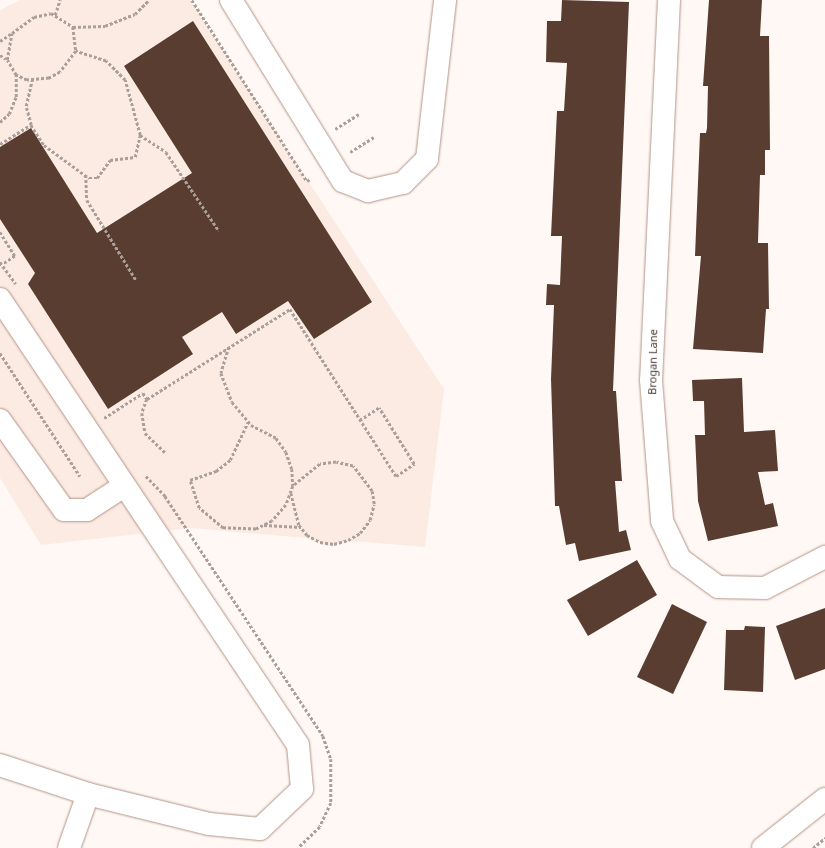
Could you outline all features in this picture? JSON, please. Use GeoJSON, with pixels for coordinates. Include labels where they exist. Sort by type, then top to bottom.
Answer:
{"type":"FeatureCollection","features":[{"type":"Feature","properties":{"kind":"street"},"geometry":{"type":"LineString","coordinates":[[231,0],[343,181],[368,190],[403,183],[426,159],[445,0]]}},
{"type":"Feature","properties":{"kind":"street","name":"Brogan Lane"},"geometry":{"type":"LineString","coordinates":[[669,0],[651,380],[662,521],[680,559],[718,587],[765,588],[825,557]]}},
{"type":"Feature","properties":{"kind":"street"},"geometry":{"type":"LineString","coordinates":[[0,299],[298,745],[302,789],[260,829],[209,824],[88,794],[0,765]]}},
{"type":"Feature","properties":{"kind":"street"},"geometry":{"type":"LineString","coordinates":[[0,420],[30,466],[64,510],[87,510],[124,486]]}},
{"type":"Feature","properties":{"kind":"street"},"geometry":{"type":"LineString","coordinates":[[69,848],[88,794]]}},
{"type":"Feature","properties":{"kind":"street"},"geometry":{"type":"LineString","coordinates":[[763,848],[825,799]]}},
{"type":"Feature","properties":{"kind":"path"},"geometry":{"type":"LineString","coordinates":[[55,15],[60,0]]}},
{"type":"Feature","properties":{"kind":"path"},"geometry":{"type":"LineString","coordinates":[[0,41],[34,17],[55,15],[73,28],[116,22],[135,14],[149,0]]}},
{"type":"Feature","properties":{"kind":"path"},"geometry":{"type":"LineString","coordinates":[[192,0],[307,181],[310,179]]}},
{"type":"Feature","properties":{"kind":"path"},"geometry":{"type":"LineString","coordinates":[[16,75],[32,81],[60,72],[76,51],[73,28]]}},
{"type":"Feature","properties":{"kind":"path"},"geometry":{"type":"LineString","coordinates":[[7,60],[12,33]]}},
{"type":"Feature","properties":{"kind":"path"},"geometry":{"type":"LineString","coordinates":[[32,81],[26,106],[32,125],[44,145],[86,175],[97,178],[110,160],[136,157],[140,135],[130,107],[129,91],[118,70],[96,55],[76,51]]}},
{"type":"Feature","properties":{"kind":"path"},"geometry":{"type":"LineString","coordinates":[[0,55],[7,60],[16,75],[16,97],[9,114],[0,122]]}},
{"type":"Feature","properties":{"kind":"path"},"geometry":{"type":"LineString","coordinates":[[331,132],[358,114]]}},
{"type":"Feature","properties":{"kind":"path"},"geometry":{"type":"LineString","coordinates":[[0,144],[32,125]]}},
{"type":"Feature","properties":{"kind":"path"},"geometry":{"type":"LineString","coordinates":[[140,135],[166,152],[220,231]]}},
{"type":"Feature","properties":{"kind":"path"},"geometry":{"type":"LineString","coordinates":[[346,155],[374,137]]}},
{"type":"Feature","properties":{"kind":"path"},"geometry":{"type":"LineString","coordinates":[[86,175],[87,200],[136,280]]}},
{"type":"Feature","properties":{"kind":"path"},"geometry":{"type":"LineString","coordinates":[[0,232],[15,256],[3,264]]}},
{"type":"Feature","properties":{"kind":"path"},"geometry":{"type":"LineString","coordinates":[[165,452],[145,433],[142,413],[147,399],[290,309],[396,476],[414,464],[379,408],[361,420]]}},
{"type":"Feature","properties":{"kind":"path"},"geometry":{"type":"LineString","coordinates":[[229,347],[221,373],[232,402],[248,422],[276,438],[286,452],[292,469],[293,486],[286,505],[264,525],[256,529],[223,528],[199,508],[190,489],[190,480],[216,471],[230,460],[248,422]]}},
{"type":"Feature","properties":{"kind":"path"},"geometry":{"type":"LineString","coordinates":[[0,353],[80,476]]}},
{"type":"Feature","properties":{"kind":"path"},"geometry":{"type":"LineString","coordinates":[[104,418],[143,393],[147,399]]}},
{"type":"Feature","properties":{"kind":"path"},"geometry":{"type":"LineString","coordinates":[[264,525],[301,527],[320,542],[334,544],[348,540],[360,533],[370,520],[374,504],[372,491],[353,466],[336,462],[320,464],[293,486]]}},
{"type":"Feature","properties":{"kind":"path"},"geometry":{"type":"LineString","coordinates":[[291,492],[301,527]]}},
{"type":"Feature","properties":{"kind":"path"},"geometry":{"type":"LineString","coordinates":[[813,848],[825,838]]}},
{"type":"Feature","properties":{"kind":"shaded area"},"geometry":{"type":"Polygon","coordinates":[[[21,0],[190,0],[444,389],[425,547],[353,541],[327,546],[306,538],[191,528],[41,545],[0,478],[0,10],[21,0]]]}},
{"type":"Feature","properties":{"kind":"building"},"geometry":{"type":"Polygon","coordinates":[[[562,0],[629,2],[613,391],[616,391],[622,481],[615,481],[619,532],[626,530],[631,550],[579,561],[575,543],[566,545],[559,506],[555,506],[551,379],[554,305],[546,305],[547,284],[560,285],[562,236],[551,236],[557,111],[564,111],[567,63],[546,62],[547,21],[561,21],[562,0]]]}},
{"type":"Feature","properties":{"kind":"building"},"geometry":{"type":"Polygon","coordinates":[[[709,0],[762,0],[760,36],[769,36],[770,150],[765,150],[765,175],[760,175],[758,243],[768,243],[769,309],[766,309],[763,353],[693,349],[701,256],[695,256],[700,133],[706,133],[707,128],[708,86],[703,86],[709,0]]]}},
{"type":"Feature","properties":{"kind":"building"},"geometry":{"type":"Polygon","coordinates":[[[193,21],[372,302],[314,339],[288,301],[236,334],[222,312],[182,337],[193,354],[108,409],[28,284],[35,273],[0,219],[0,147],[31,128],[97,233],[192,173],[124,66],[193,21]]]}},
{"type":"Feature","properties":{"kind":"building"},"geometry":{"type":"Polygon","coordinates":[[[742,378],[744,432],[775,430],[778,471],[758,472],[765,505],[773,503],[778,526],[708,541],[698,501],[695,435],[705,435],[704,401],[693,401],[692,380],[742,378]]]}},
{"type":"Feature","properties":{"kind":"building"},"geometry":{"type":"Polygon","coordinates":[[[637,560],[657,595],[588,636],[567,600],[637,560]]]}},
{"type":"Feature","properties":{"kind":"building"},"geometry":{"type":"Polygon","coordinates":[[[672,604],[707,622],[673,694],[637,677],[672,604]]]}},
{"type":"Feature","properties":{"kind":"building"},"geometry":{"type":"Polygon","coordinates":[[[825,608],[825,669],[795,680],[776,626],[825,608]]]}},
{"type":"Feature","properties":{"kind":"building"},"geometry":{"type":"Polygon","coordinates":[[[745,626],[765,627],[763,692],[724,690],[726,630],[744,630],[745,626]]]}}]}
